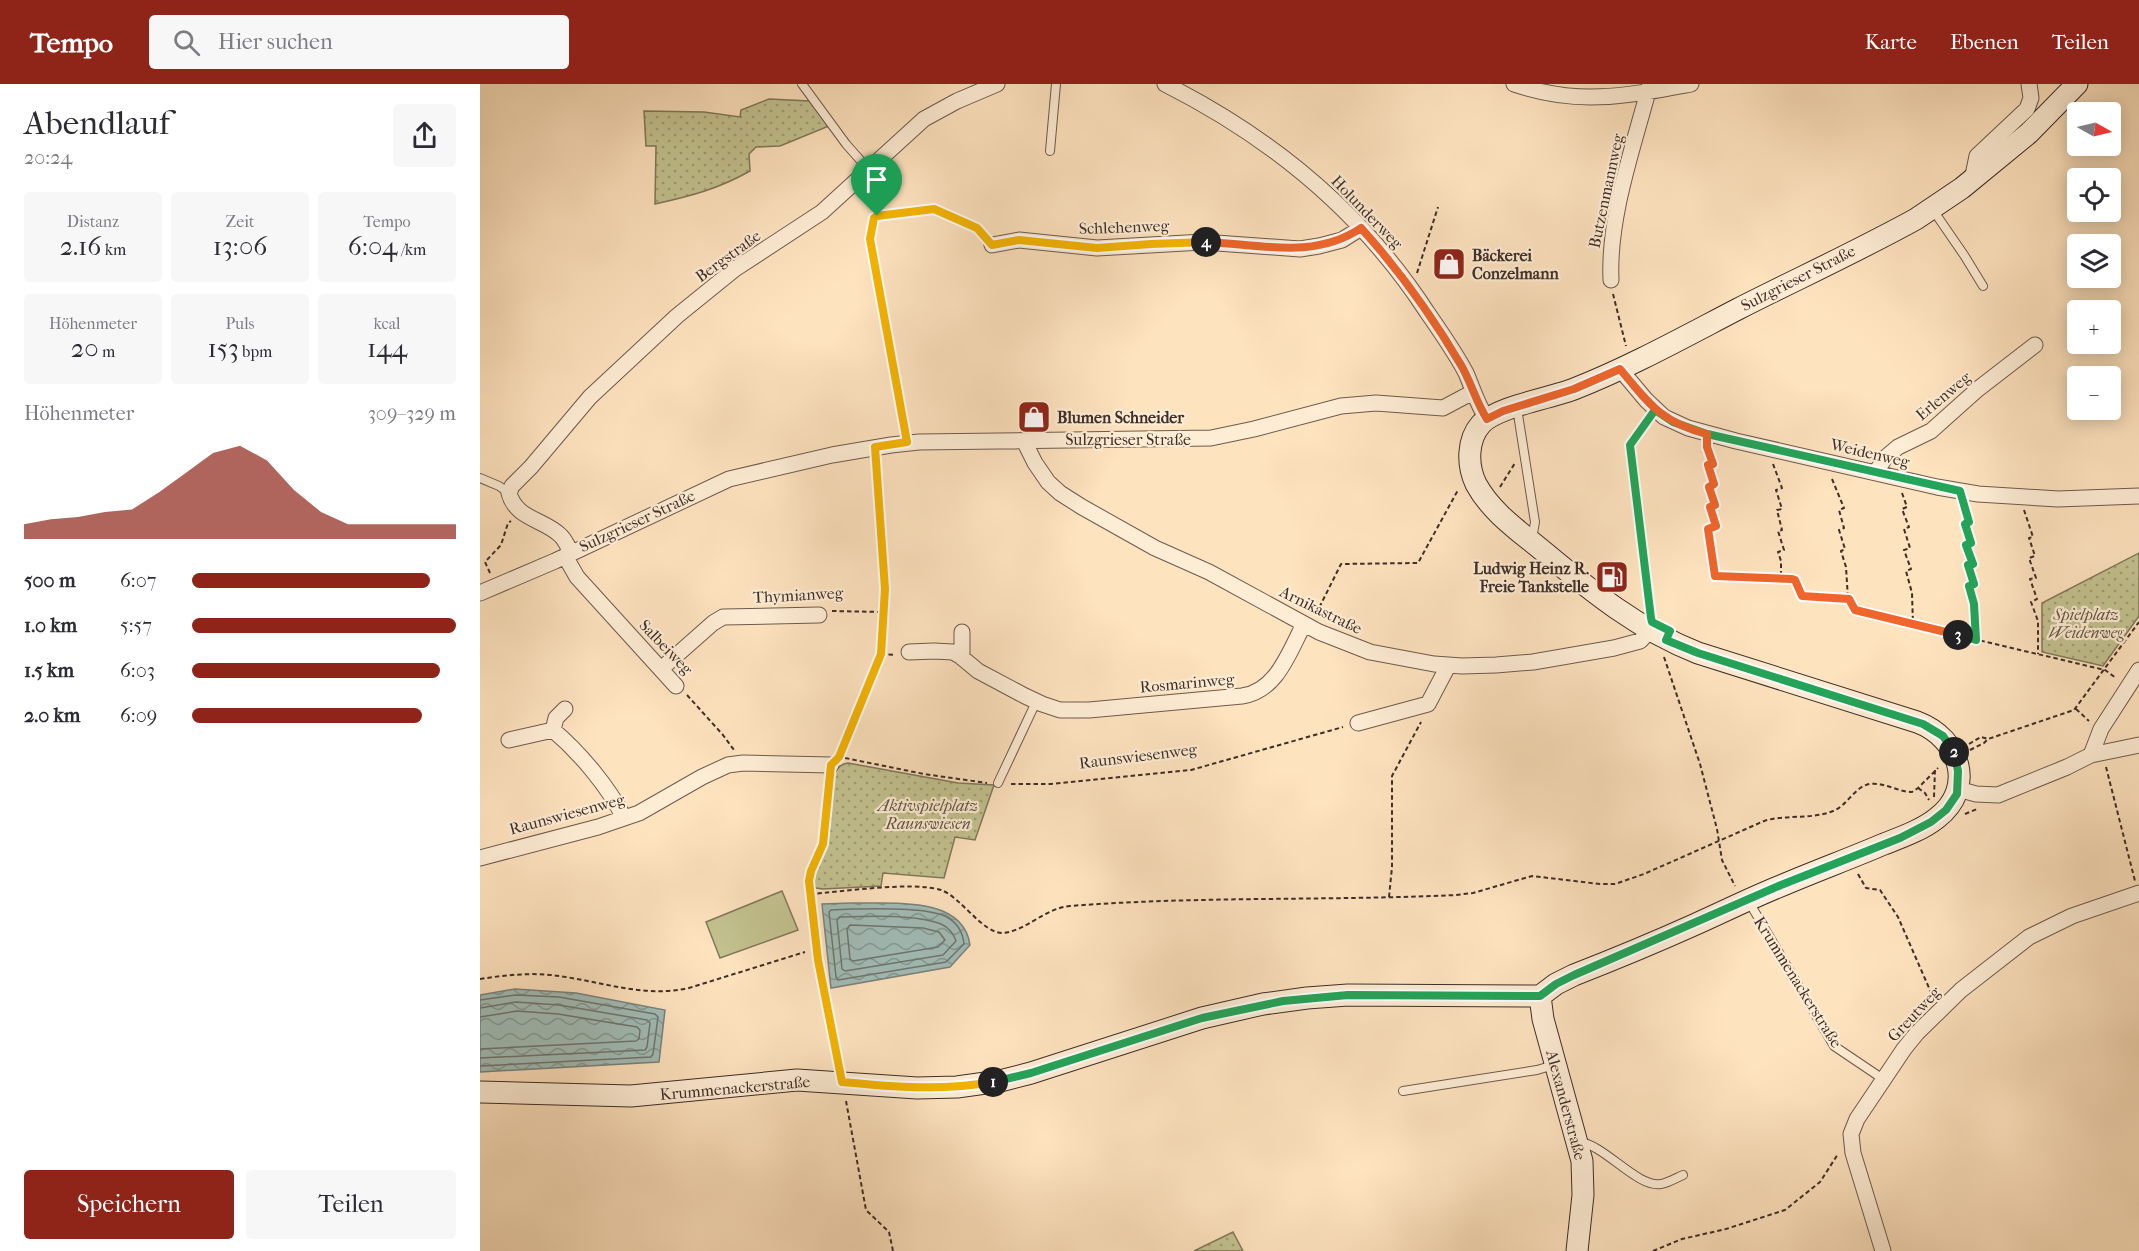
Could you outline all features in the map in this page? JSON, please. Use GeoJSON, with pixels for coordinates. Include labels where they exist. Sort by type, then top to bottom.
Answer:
{"type":"FeatureCollection","features":[{"type":"Feature","properties":{"kind":"main road","name":"Sulzgrieser Straße"},"geometry":{"type":"LineString","coordinates":[[1487,419],[1574,389],[1620,369],[1932,209],[1972,180],[2042,122],[2077,84]]}},
{"type":"Feature","properties":{"kind":"main road"},"geometry":{"type":"LineString","coordinates":[[1487,419],[1473,436],[1470,468],[1476,483],[1490,505],[1531,541],[1622,613],[1650,624],[1698,653],[1923,724],[1943,736],[1951,748],[1952,767]]}},
{"type":"Feature","properties":{"kind":"main road","name":"Krummenackerstraße"},"geometry":{"type":"LineString","coordinates":[[480,1092],[630,1096],[775,1081],[811,1080],[917,1088],[957,1087],[1031,1073],[1223,1012],[1307,998],[1348,995],[1540,996],[1556,984],[1574,975],[1698,923],[1744,901],[1900,838],[1931,822],[1950,806],[1952,767]]}},
{"type":"Feature","properties":{"kind":"main road","name":"Alexanderstraße"},"geometry":{"type":"LineString","coordinates":[[1540,996],[1543,1019],[1582,1161],[1583,1188],[1577,1251]]}},
{"type":"Feature","properties":{"kind":"street","name":"Bergstraße"},"geometry":{"type":"LineString","coordinates":[[509,493],[512,486],[590,397],[654,336],[735,269],[822,212],[931,115],[957,100],[997,84]]}},
{"type":"Feature","properties":{"kind":"street","name":"Holunderweg"},"geometry":{"type":"LineString","coordinates":[[1165,84],[1226,117],[1272,148],[1310,178],[1361,228],[1421,302],[1462,367],[1487,419]]}},
{"type":"Feature","properties":{"kind":"street"},"geometry":{"type":"LineString","coordinates":[[1514,84],[1548,94],[1580,98],[1605,98],[1649,88],[1691,84]]}},
{"type":"Feature","properties":{"kind":"street"},"geometry":{"type":"LineString","coordinates":[[1972,180],[1977,156],[2027,109],[2031,98],[2029,84]]}},
{"type":"Feature","properties":{"kind":"street","name":"Butzenmannweg"},"geometry":{"type":"LineString","coordinates":[[1611,280],[1613,235],[1627,168],[1649,88]]}},
{"type":"Feature","properties":{"kind":"street","name":"Schlehenweg"},"geometry":{"type":"LineString","coordinates":[[992,245],[1019,240],[1097,248],[1203,242],[1300,249],[1342,240],[1361,228]]}},
{"type":"Feature","properties":{"kind":"street","name":"Erlenweg"},"geometry":{"type":"LineString","coordinates":[[1876,471],[1898,447],[1931,431],[1978,389],[2035,345]]}},
{"type":"Feature","properties":{"kind":"street","name":"Weidenweg"},"geometry":{"type":"LineString","coordinates":[[1620,369],[1655,410],[1673,422],[1707,434],[1960,491],[2058,500],[2139,496]]}},
{"type":"Feature","properties":{"kind":"street","name":"Sulzgrieser Straße"},"geometry":{"type":"LineString","coordinates":[[480,593],[568,555],[729,478],[875,447],[907,442],[1211,438],[1341,406],[1376,403],[1443,408],[1473,392]]}},
{"type":"Feature","properties":{"kind":"street","name":"Arnikastraße"},"geometry":{"type":"LineString","coordinates":[[1024,441],[1044,477],[1060,493],[1155,548],[1209,572],[1306,625],[1376,654],[1448,666],[1522,663],[1638,642],[1650,624]]}},
{"type":"Feature","properties":{"kind":"street"},"geometry":{"type":"LineString","coordinates":[[509,493],[511,500],[522,513],[560,535],[568,555]]}},
{"type":"Feature","properties":{"kind":"street","name":"Salbeiweg"},"geometry":{"type":"LineString","coordinates":[[568,555],[577,576],[676,686]]}},
{"type":"Feature","properties":{"kind":"street","name":"Thymianweg"},"geometry":{"type":"LineString","coordinates":[[661,669],[720,618],[819,615]]}},
{"type":"Feature","properties":{"kind":"street","name":"Rosmarinweg"},"geometry":{"type":"LineString","coordinates":[[909,652],[945,651],[962,658],[978,671],[1036,702],[1060,710],[1082,711],[1252,694],[1265,688],[1275,678],[1306,625]]}},
{"type":"Feature","properties":{"kind":"street"},"geometry":{"type":"LineString","coordinates":[[962,632],[962,658]]}},
{"type":"Feature","properties":{"kind":"street"},"geometry":{"type":"LineString","coordinates":[[1358,723],[1428,704],[1448,666]]}},
{"type":"Feature","properties":{"kind":"street"},"geometry":{"type":"LineString","coordinates":[[2097,754],[2101,729],[2139,670]]}},
{"type":"Feature","properties":{"kind":"street"},"geometry":{"type":"LineString","coordinates":[[553,730],[556,718],[565,709]]}},
{"type":"Feature","properties":{"kind":"street"},"geometry":{"type":"LineString","coordinates":[[509,740],[553,730]]}},
{"type":"Feature","properties":{"kind":"street"},"geometry":{"type":"LineString","coordinates":[[553,730],[569,744],[614,798],[624,818]]}},
{"type":"Feature","properties":{"kind":"street"},"geometry":{"type":"LineString","coordinates":[[1952,767],[1987,796],[2001,795],[2097,754],[2139,745]]}},
{"type":"Feature","properties":{"kind":"street","name":"Raunswiesenweg"},"geometry":{"type":"LineString","coordinates":[[480,858],[624,818],[651,807],[711,772],[728,765],[835,761]]}},
{"type":"Feature","properties":{"kind":"street","name":"Greutweg"},"geometry":{"type":"LineString","coordinates":[[1851,1134],[1857,1119],[1910,1041],[1961,990],[2035,933],[2137,888]]}},
{"type":"Feature","properties":{"kind":"street"},"geometry":{"type":"LineString","coordinates":[[1851,1134],[1853,1153],[1883,1251]]}},
{"type":"Feature","properties":{"kind":"lane"},"geometry":{"type":"LineString","coordinates":[[802,84],[867,172]]}},
{"type":"Feature","properties":{"kind":"lane"},"geometry":{"type":"LineString","coordinates":[[1050,151],[1056,84]]}},
{"type":"Feature","properties":{"kind":"lane"},"geometry":{"type":"LineString","coordinates":[[1932,209],[1983,286]]}},
{"type":"Feature","properties":{"kind":"lane"},"geometry":{"type":"LineString","coordinates":[[1517,407],[1535,522],[1531,541]]}},
{"type":"Feature","properties":{"kind":"lane"},"geometry":{"type":"LineString","coordinates":[[480,478],[509,493]]}},
{"type":"Feature","properties":{"kind":"lane"},"geometry":{"type":"LineString","coordinates":[[998,783],[1036,702]]}},
{"type":"Feature","properties":{"kind":"lane","name":"Krummenackerstraße"},"geometry":{"type":"LineString","coordinates":[[1744,901],[1834,1046],[1883,1079]]}},
{"type":"Feature","properties":{"kind":"lane"},"geometry":{"type":"LineString","coordinates":[[816,949],[842,1082]]}},
{"type":"Feature","properties":{"kind":"lane"},"geometry":{"type":"LineString","coordinates":[[1403,1091],[1536,1070],[1555,1064]]}},
{"type":"Feature","properties":{"kind":"lane"},"geometry":{"type":"LineString","coordinates":[[1578,1142],[1592,1146],[1652,1183],[1660,1185],[1683,1175]]}},
{"type":"Feature","properties":{"kind":"path"},"geometry":{"type":"LineString","coordinates":[[867,172],[877,205],[877,216],[874,218],[870,239],[907,442]]}},
{"type":"Feature","properties":{"kind":"path"},"geometry":{"type":"LineString","coordinates":[[1420,264],[1438,207]]}},
{"type":"Feature","properties":{"kind":"path"},"geometry":{"type":"LineString","coordinates":[[877,216],[934,209],[977,228],[992,245]]}},
{"type":"Feature","properties":{"kind":"path"},"geometry":{"type":"LineString","coordinates":[[1611,280],[1624,342]]}},
{"type":"Feature","properties":{"kind":"path"},"geometry":{"type":"LineString","coordinates":[[1650,624],[1650,602],[1629,449],[1655,410]]}},
{"type":"Feature","properties":{"kind":"path"},"geometry":{"type":"LineString","coordinates":[[1707,434],[1707,447],[1713,464],[1708,465],[1714,484],[1709,487],[1715,505],[1710,507],[1716,526],[1708,529],[1715,576],[1795,580],[1802,596],[1848,599]]}},
{"type":"Feature","properties":{"kind":"path"},"geometry":{"type":"LineString","coordinates":[[480,979],[519,974],[548,975],[643,991],[670,992],[816,949],[809,877],[823,844],[835,761],[881,654],[885,589],[875,447]]}},
{"type":"Feature","properties":{"kind":"path"},"geometry":{"type":"LineString","coordinates":[[1490,505],[1524,448]]}},
{"type":"Feature","properties":{"kind":"path"},"geometry":{"type":"LineString","coordinates":[[1770,449],[1771,460],[1782,488],[1776,490],[1782,508],[1778,510],[1782,530],[1778,531],[1784,550],[1778,552],[1781,561],[1781,578]]}},
{"type":"Feature","properties":{"kind":"path"},"geometry":{"type":"LineString","coordinates":[[1832,463],[1831,477],[1844,508],[1839,510],[1844,528],[1839,530],[1845,549],[1841,551],[1846,567],[1848,599],[1855,610],[2105,670]]}},
{"type":"Feature","properties":{"kind":"path"},"geometry":{"type":"LineString","coordinates":[[1306,625],[1341,564],[1418,563],[1470,468]]}},
{"type":"Feature","properties":{"kind":"path"},"geometry":{"type":"LineString","coordinates":[[1899,477],[1907,507],[1902,509],[1909,527],[1904,529],[1910,548],[1904,550],[1911,569],[1906,571],[1911,590],[1913,625]]}},
{"type":"Feature","properties":{"kind":"path"},"geometry":{"type":"LineString","coordinates":[[1960,491],[1969,522],[1965,524],[1971,543],[1966,545],[1973,564],[1968,565],[1974,584],[1969,586],[1974,604],[1976,640]]}},
{"type":"Feature","properties":{"kind":"path"},"geometry":{"type":"LineString","coordinates":[[2024,498],[2025,512],[2033,537],[2029,538],[2035,556],[2029,558],[2036,578],[2030,579],[2037,599],[2031,602],[2038,621],[2038,654]]}},
{"type":"Feature","properties":{"kind":"path"},"geometry":{"type":"LineString","coordinates":[[488,569],[485,562],[501,545],[509,521],[518,520],[522,513]]}},
{"type":"Feature","properties":{"kind":"path","name":"Thymianweg"},"geometry":{"type":"LineString","coordinates":[[819,615],[825,610],[883,612]]}},
{"type":"Feature","properties":{"kind":"path"},"geometry":{"type":"LineString","coordinates":[[1933,793],[1937,775],[1952,767],[1979,738],[1988,739],[2076,709],[2139,622]]}},
{"type":"Feature","properties":{"kind":"path"},"geometry":{"type":"LineString","coordinates":[[1663,654],[1700,764],[1722,860],[1744,901]]}},
{"type":"Feature","properties":{"kind":"path","name":"Salbeiweg"},"geometry":{"type":"LineString","coordinates":[[676,686],[682,689],[723,735],[743,763]]}},
{"type":"Feature","properties":{"kind":"path"},"geometry":{"type":"LineString","coordinates":[[1389,897],[1392,867],[1392,776],[1428,704]]}},
{"type":"Feature","properties":{"kind":"path"},"geometry":{"type":"LineString","coordinates":[[2076,709],[2101,729]]}},
{"type":"Feature","properties":{"kind":"path","name":"Raunswiesenweg"},"geometry":{"type":"LineString","coordinates":[[835,761],[998,783],[1051,784],[1191,770],[1358,723]]}},
{"type":"Feature","properties":{"kind":"path"},"geometry":{"type":"LineString","coordinates":[[810,894],[892,888],[935,889],[951,897],[989,928],[1002,933],[1013,931],[1051,911],[1070,906],[1464,894],[1532,876],[1615,884],[1644,874],[1770,820],[1816,816],[1834,811],[1869,784],[1907,792],[1918,788],[1952,767],[1988,739]]}},
{"type":"Feature","properties":{"kind":"path"},"geometry":{"type":"LineString","coordinates":[[2097,754],[2137,888]]}},
{"type":"Feature","properties":{"kind":"path"},"geometry":{"type":"LineString","coordinates":[[1918,788],[1929,800]]}},
{"type":"Feature","properties":{"kind":"path"},"geometry":{"type":"LineString","coordinates":[[1960,816],[1980,808]]}},
{"type":"Feature","properties":{"kind":"path"},"geometry":{"type":"LineString","coordinates":[[1850,858],[1866,888],[1880,890],[1898,917],[1939,1010]]}},
{"type":"Feature","properties":{"kind":"path"},"geometry":{"type":"LineString","coordinates":[[842,1082],[866,1210],[889,1232],[893,1251]]}},
{"type":"Feature","properties":{"kind":"path"},"geometry":{"type":"LineString","coordinates":[[1653,1251],[1682,1239],[1726,1229],[1785,1210],[1820,1182],[1851,1134]]}},
{"type":"Feature","properties":{"kind":"green space"},"geometry":{"type":"Polygon","coordinates":[[[769,99],[810,101],[829,126],[780,146],[756,147],[749,154],[750,171],[727,183],[704,191],[655,204],[656,146],[646,146],[644,111],[704,112],[740,117],[741,110],[769,99]]]}},
{"type":"Feature","properties":{"kind":"green space","name":"Spielplatz Weidenweg"},"geometry":{"type":"Polygon","coordinates":[[[2139,553],[2139,616],[2103,666],[2042,652],[2042,603],[2139,553]]]}},
{"type":"Feature","properties":{"kind":"green space","name":"Aktivspielplatz Raunswiesen"},"geometry":{"type":"Polygon","coordinates":[[[848,763],[958,783],[994,785],[975,840],[955,837],[944,878],[883,873],[881,886],[823,889],[816,888],[812,884],[813,874],[826,844],[830,791],[834,774],[840,766],[848,763]]]}},
{"type":"Feature","properties":{"kind":"green space"},"geometry":{"type":"Polygon","coordinates":[[[782,891],[798,930],[720,958],[706,922],[782,891]]]}},
{"type":"Feature","properties":{"kind":"green space"},"geometry":{"type":"Polygon","coordinates":[[[1233,1232],[1243,1251],[1194,1251],[1233,1232]]]}},
{"type":"Feature","properties":{"kind":"water"},"geometry":{"type":"Polygon","coordinates":[[[822,904],[905,904],[940,910],[954,917],[965,929],[970,945],[950,967],[831,988],[822,904]]]}},
{"type":"Feature","properties":{"kind":"water"},"geometry":{"type":"Polygon","coordinates":[[[515,989],[576,993],[665,1010],[659,1062],[480,1072],[480,995],[515,989]]]}},
{"type":"Feature","properties":{"kind":"place","name":"Bäckerei Conzelmann"},"geometry":{"type":"Point","coordinates":[1449,264]}},
{"type":"Feature","properties":{"kind":"place","name":"Blumen Schneider"},"geometry":{"type":"Point","coordinates":[1034,417]}},
{"type":"Feature","properties":{"kind":"place","name":"Ludwig Heinz R. Freie Tankstelle"},"geometry":{"type":"Point","coordinates":[1612,577]}},
{"type":"Feature","properties":{"kind":"route"},"geometry":{"type":"LineString","coordinates":[[877,216],[874,217],[870,239],[907,442],[875,447],[885,589],[881,654],[839,757],[831,765],[823,844],[809,877],[811,913],[818,960],[842,1082],[917,1088],[957,1087],[987,1083],[1031,1073],[1223,1012],[1307,998],[1348,995],[1540,996],[1556,984],[1574,975],[1781,885],[1900,838],[1937,819],[1957,794],[1959,783],[1954,753],[1943,736],[1934,730],[1917,722],[1698,653],[1666,640],[1670,631],[1652,622],[1651,618],[1629,449],[1655,410],[1688,429],[1960,491],[1969,522],[1965,524],[1971,543],[1966,545],[1973,564],[1968,565],[1974,584],[1969,586],[1974,604],[1976,640],[1855,610],[1849,599],[1802,596],[1795,580],[1792,579],[1715,576],[1708,529],[1716,526],[1710,507],[1715,505],[1709,487],[1714,484],[1708,465],[1713,464],[1707,447],[1707,434],[1688,429],[1668,420],[1655,410],[1620,369],[1574,389],[1503,411],[1487,419],[1475,400],[1462,367],[1428,313],[1395,267],[1361,228],[1342,240],[1300,249],[1203,242],[1089,248],[1019,240],[992,245],[977,228],[934,209],[877,216]]}}]}
